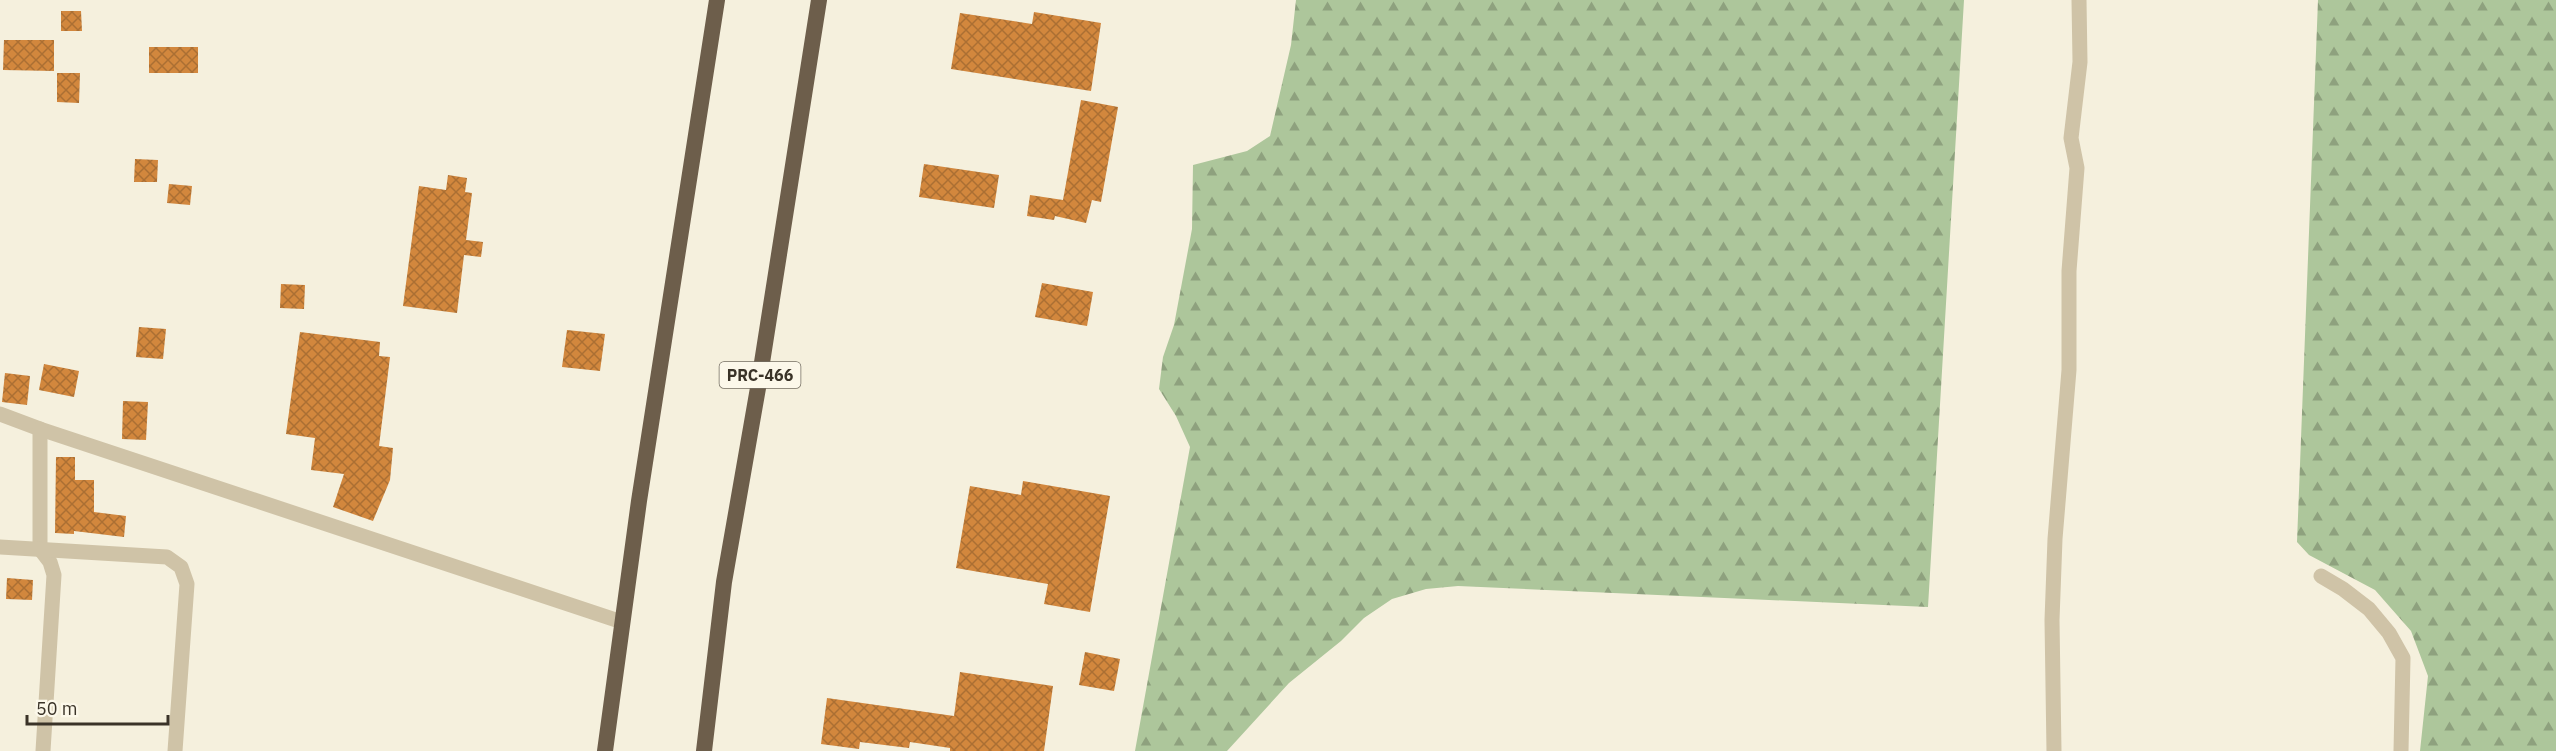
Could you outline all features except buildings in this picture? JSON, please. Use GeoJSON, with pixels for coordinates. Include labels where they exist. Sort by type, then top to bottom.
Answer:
{"type":"FeatureCollection","features":[{"type":"Feature","properties":{"kind":"highway"},"geometry":{"type":"LineString","coordinates":[[605,751],[622,622],[717,0]]}},
{"type":"Feature","properties":{"kind":"highway","name":"PRC-466"},"geometry":{"type":"LineString","coordinates":[[704,751],[724,582],[758,388],[819,0]]}},
{"type":"Feature","properties":{"kind":"street"},"geometry":{"type":"LineString","coordinates":[[2054,751],[2052,620],[2054,551],[2069,370],[2069,271],[2077,168],[2072,138],[2080,62],[2079,0]]}},
{"type":"Feature","properties":{"kind":"street"},"geometry":{"type":"LineString","coordinates":[[0,414],[622,622]]}},
{"type":"Feature","properties":{"kind":"street"},"geometry":{"type":"LineString","coordinates":[[40,429],[40,549],[50,562],[54,575],[43,751]]}},
{"type":"Feature","properties":{"kind":"street"},"geometry":{"type":"LineString","coordinates":[[0,547],[167,557],[181,567],[187,584],[175,751]]}},
{"type":"Feature","properties":{"kind":"street"},"geometry":{"type":"LineString","coordinates":[[2321,576],[2369,609],[2390,633],[2403,658],[2401,751]]}},
{"type":"Feature","properties":{"kind":"green space"},"geometry":{"type":"Polygon","coordinates":[[[1296,0],[1964,0],[1928,607],[1458,586],[1426,589],[1392,599],[1364,618],[1341,641],[1289,683],[1227,751],[1135,751],[1190,447],[1176,416],[1159,389],[1163,357],[1174,325],[1192,229],[1193,165],[1247,151],[1270,136],[1291,45],[1296,0]]]}},
{"type":"Feature","properties":{"kind":"green space"},"geometry":{"type":"Polygon","coordinates":[[[2318,0],[2556,0],[2556,751],[2420,751],[2428,676],[2411,631],[2375,590],[2309,555],[2297,542],[2318,0]]]}}]}
